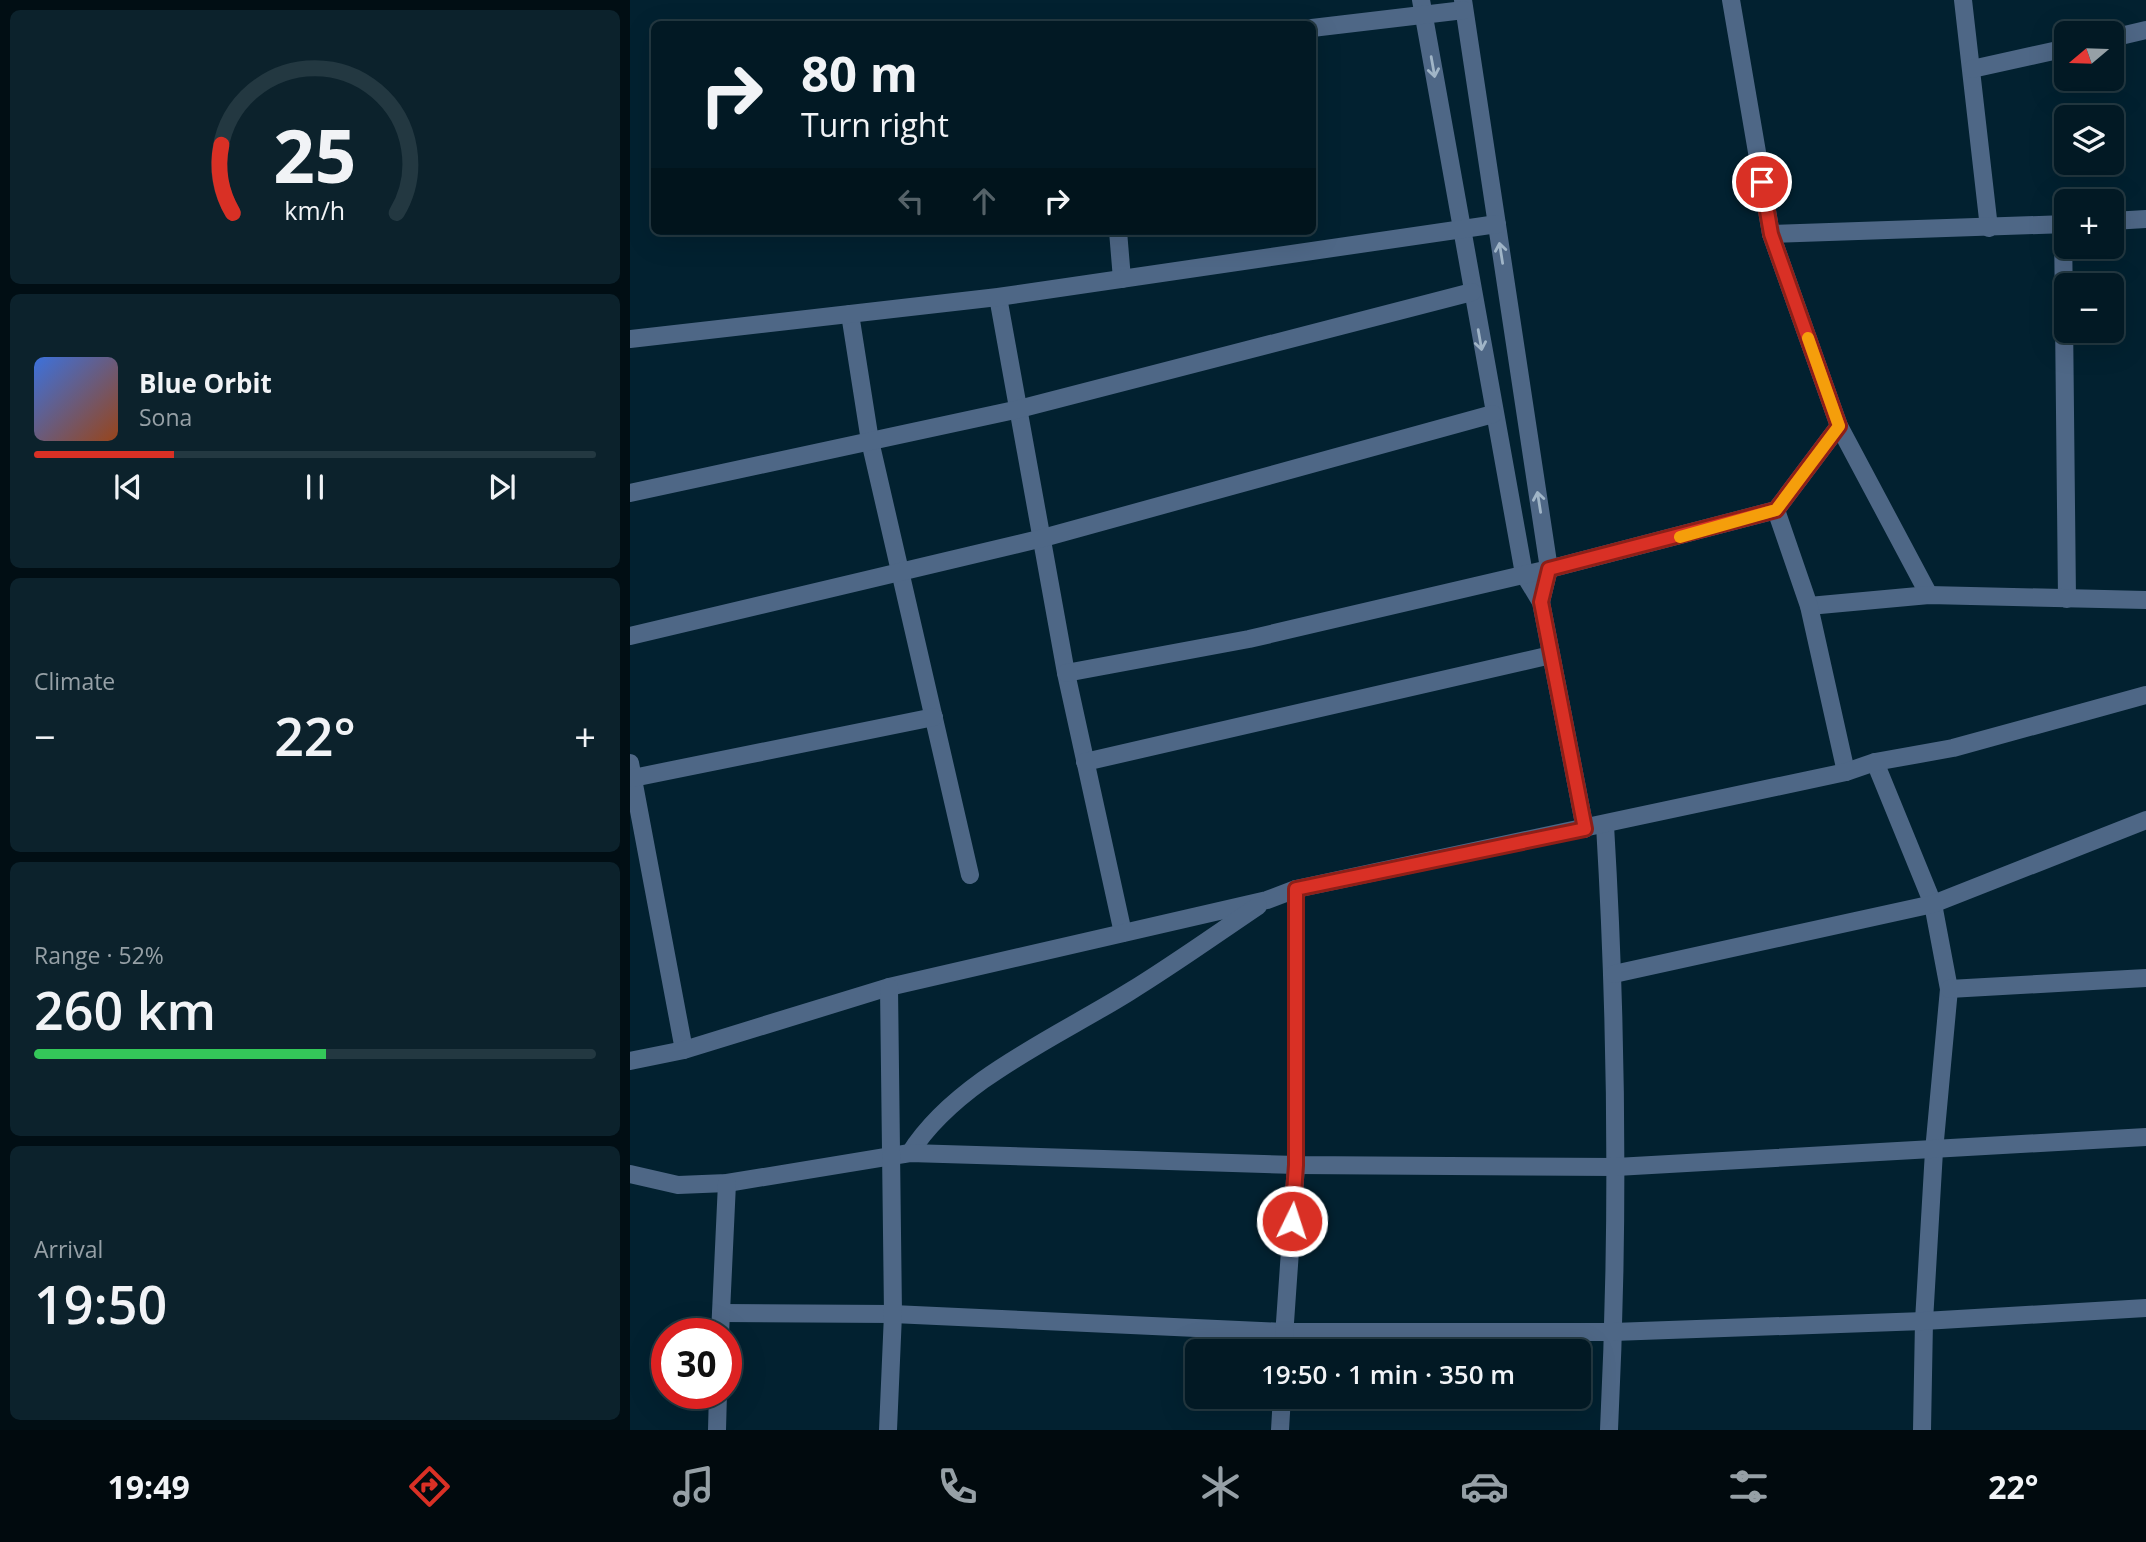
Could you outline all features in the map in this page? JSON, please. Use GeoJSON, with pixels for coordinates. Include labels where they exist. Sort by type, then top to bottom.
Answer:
{"type":"FeatureCollection","features":[{"type":"Feature","properties":{"kind":"street"},"geometry":{"type":"LineString","coordinates":[[1731,0],[1771,234],[1839,426],[1929,595]]}},
{"type":"Feature","properties":{"kind":"street"},"geometry":{"type":"LineString","coordinates":[[1963,0],[1989,228]]}},
{"type":"Feature","properties":{"kind":"street"},"geometry":{"type":"LineString","coordinates":[[1316,27],[1422,8],[1464,5],[1549,569],[1541,602]]}},
{"type":"Feature","properties":{"kind":"street"},"geometry":{"type":"LineString","coordinates":[[1422,8],[1493,414],[1524,574],[1541,602],[1585,829]]}},
{"type":"Feature","properties":{"kind":"street"},"geometry":{"type":"LineString","coordinates":[[2124,35],[2146,30]]}},
{"type":"Feature","properties":{"kind":"street"},"geometry":{"type":"LineString","coordinates":[[1972,69],[2054,51]]}},
{"type":"Feature","properties":{"kind":"street"},"geometry":{"type":"LineString","coordinates":[[2124,220],[2146,219]]}},
{"type":"Feature","properties":{"kind":"street"},"geometry":{"type":"LineString","coordinates":[[630,339],[998,297],[1497,224]]}},
{"type":"Feature","properties":{"kind":"street"},"geometry":{"type":"LineString","coordinates":[[1771,234],[2054,225]]}},
{"type":"Feature","properties":{"kind":"street"},"geometry":{"type":"LineString","coordinates":[[1118,235],[1122,279]]}},
{"type":"Feature","properties":{"kind":"street"},"geometry":{"type":"LineString","coordinates":[[2065,259],[2067,599]]}},
{"type":"Feature","properties":{"kind":"street"},"geometry":{"type":"LineString","coordinates":[[630,493],[1018,409],[1472,292]]}},
{"type":"Feature","properties":{"kind":"street"},"geometry":{"type":"LineString","coordinates":[[998,297],[1066,673],[1123,933]]}},
{"type":"Feature","properties":{"kind":"street"},"geometry":{"type":"LineString","coordinates":[[850,314],[870,441],[970,875]]}},
{"type":"Feature","properties":{"kind":"street"},"geometry":{"type":"LineString","coordinates":[[630,636],[901,574],[1043,538],[1493,414]]}},
{"type":"Feature","properties":{"kind":"street"},"geometry":{"type":"LineString","coordinates":[[1066,673],[1249,639],[1549,569],[1776,510],[1839,426]]}},
{"type":"Feature","properties":{"kind":"street"},"geometry":{"type":"LineString","coordinates":[[1776,510],[1809,606],[1846,772]]}},
{"type":"Feature","properties":{"kind":"street"},"geometry":{"type":"LineString","coordinates":[[1809,606],[1929,595],[2146,600]]}},
{"type":"Feature","properties":{"kind":"street"},"geometry":{"type":"LineString","coordinates":[[1086,762],[1551,655]]}},
{"type":"Feature","properties":{"kind":"street"},"geometry":{"type":"LineString","coordinates":[[630,1061],[684,1050],[889,987],[1267,900],[1296,889],[1605,825],[1846,772],[1875,762],[1954,748],[2146,695]]}},
{"type":"Feature","properties":{"kind":"street"},"geometry":{"type":"LineString","coordinates":[[684,1050],[631,770],[934,717]]}},
{"type":"Feature","properties":{"kind":"street"},"geometry":{"type":"LineString","coordinates":[[1875,762],[1933,904],[1949,989],[1934,1151],[1924,1321],[1922,1430]]}},
{"type":"Feature","properties":{"kind":"street"},"geometry":{"type":"LineString","coordinates":[[1614,974],[1933,904],[2146,820]]}},
{"type":"Feature","properties":{"kind":"street"},"geometry":{"type":"LineString","coordinates":[[1605,825],[1614,974],[1616,1167],[1614,1332],[1609,1430]]}},
{"type":"Feature","properties":{"kind":"street"},"geometry":{"type":"LineString","coordinates":[[1284,1339],[1296,1165],[1296,889]]}},
{"type":"Feature","properties":{"kind":"street"},"geometry":{"type":"LineString","coordinates":[[911,1153],[923,1133],[942,1113],[984,1080],[1131,990],[1267,900]]}},
{"type":"Feature","properties":{"kind":"street"},"geometry":{"type":"LineString","coordinates":[[1949,989],[2146,978]]}},
{"type":"Feature","properties":{"kind":"street"},"geometry":{"type":"LineString","coordinates":[[888,1430],[893,1314],[889,987]]}},
{"type":"Feature","properties":{"kind":"street"},"geometry":{"type":"LineString","coordinates":[[630,1174],[678,1185],[727,1183],[911,1153],[1296,1165],[1616,1167],[2146,1137]]}},
{"type":"Feature","properties":{"kind":"street"},"geometry":{"type":"LineString","coordinates":[[721,1318],[727,1183]]}},
{"type":"Feature","properties":{"kind":"street"},"geometry":{"type":"LineString","coordinates":[[721,1313],[893,1314],[1284,1332],[1614,1332],[1924,1321],[2146,1308]]}},
{"type":"Feature","properties":{"kind":"street"},"geometry":{"type":"LineString","coordinates":[[716,1430],[717,1409]]}},
{"type":"Feature","properties":{"kind":"street"},"geometry":{"type":"LineString","coordinates":[[1280,1430],[1281,1409]]}},
{"type":"Feature","properties":{"kind":"slow traffic"},"geometry":{"type":"LineString","coordinates":[[1680,537],[1776,510],[1839,426],[1808,338]]}},
{"type":"Feature","properties":{"kind":"route"},"geometry":{"type":"LineString","coordinates":[[1292,1221],[1296,1165],[1296,889],[1585,829],[1541,602],[1549,569],[1776,510],[1839,426],[1771,234],[1762,182]]}}]}
